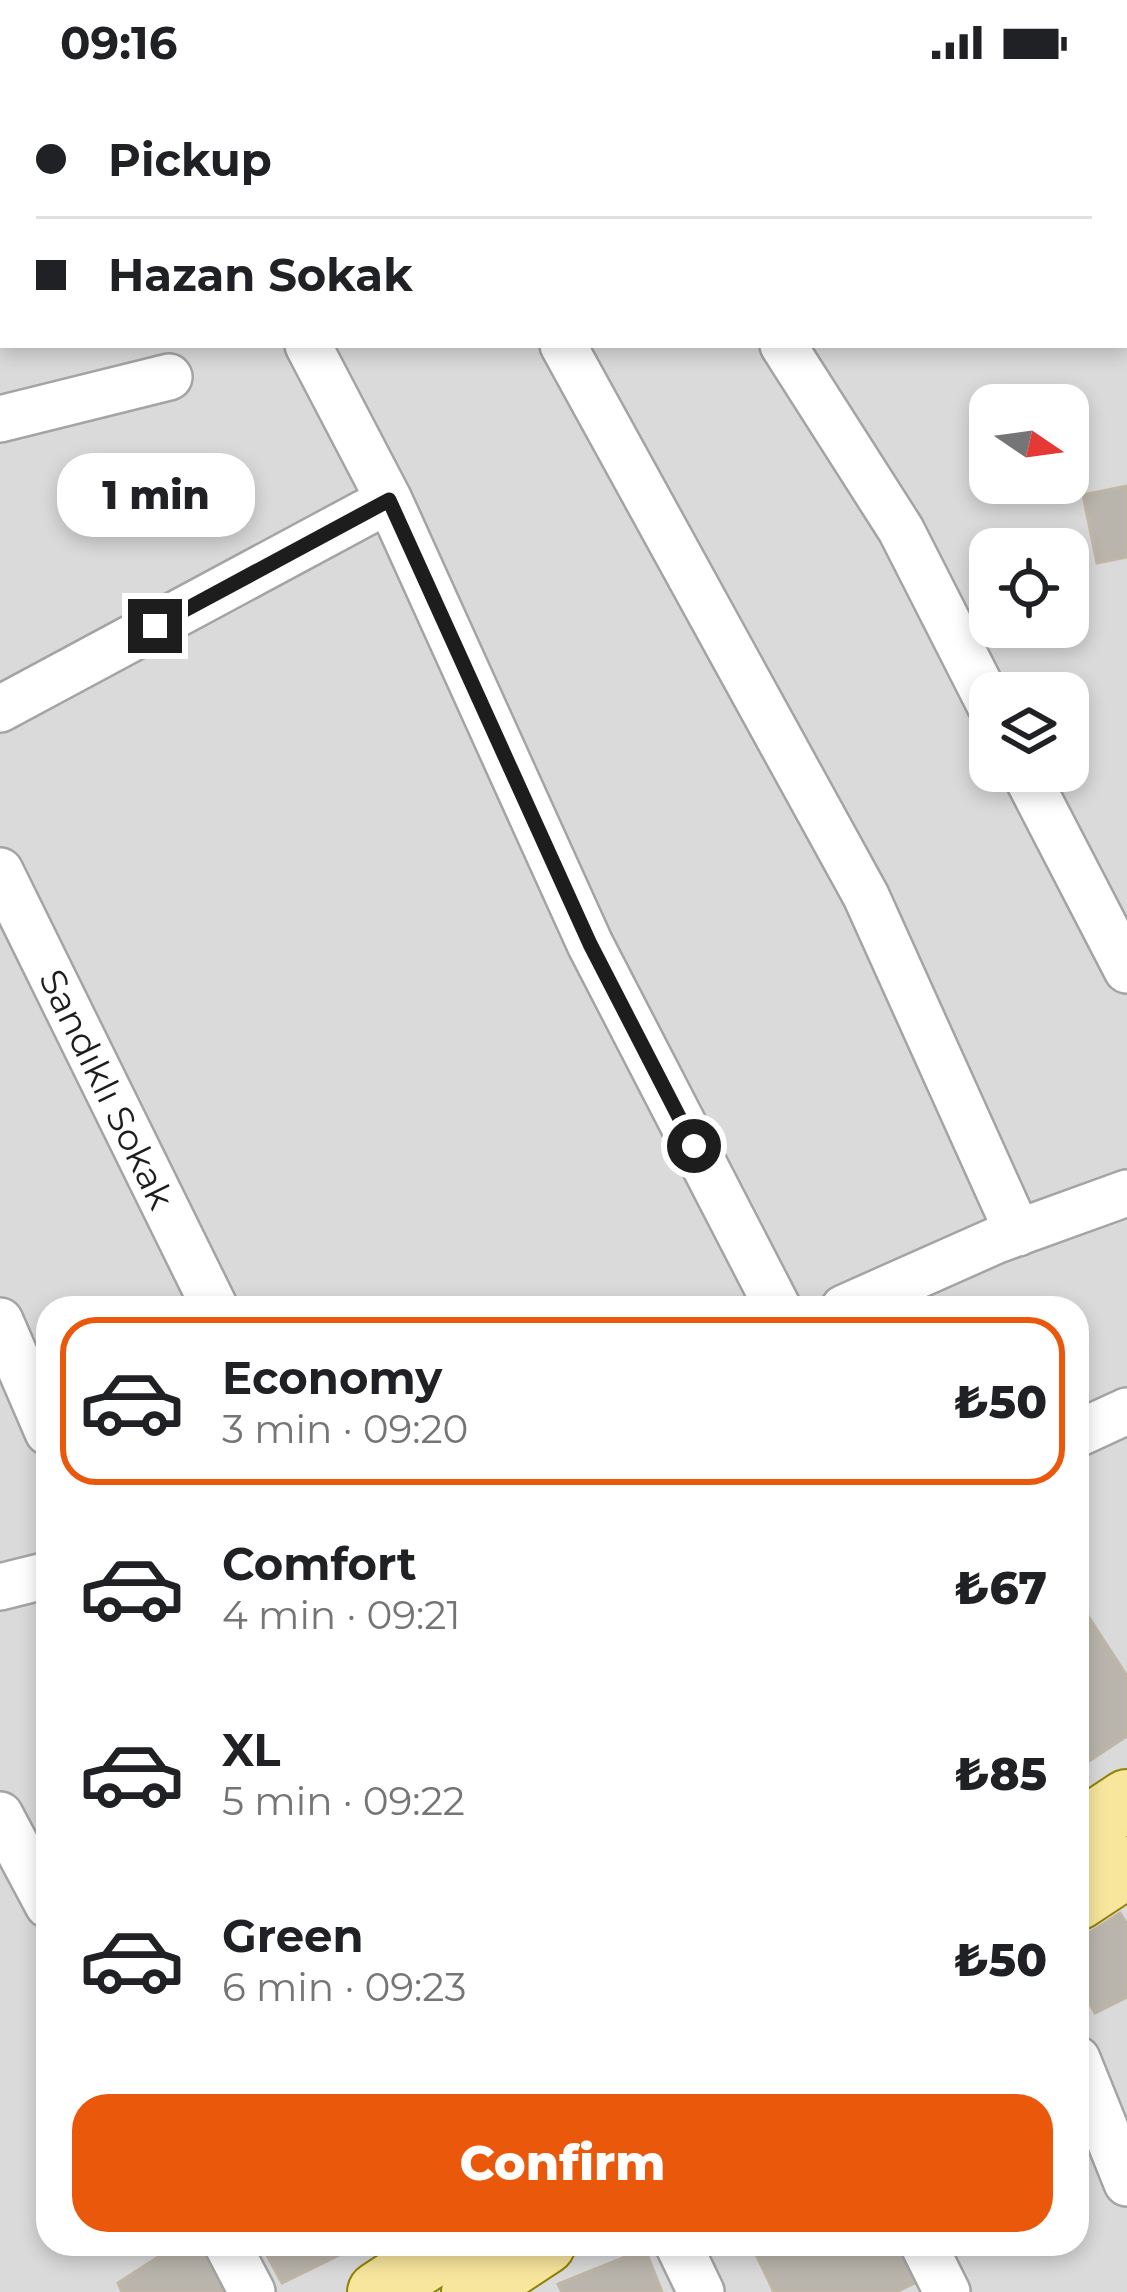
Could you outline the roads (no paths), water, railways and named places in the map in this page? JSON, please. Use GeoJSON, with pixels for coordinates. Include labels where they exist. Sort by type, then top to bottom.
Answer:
{"type":"FeatureCollection","features":[{"type":"Feature","properties":{"kind":"main road"},"geometry":{"type":"LineString","coordinates":[[1089,1825],[1127,1800]]}},
{"type":"Feature","properties":{"kind":"main road"},"geometry":{"type":"LineString","coordinates":[[1089,1892],[1127,1867]]}},
{"type":"Feature","properties":{"kind":"main road"},"geometry":{"type":"LineString","coordinates":[[378,2292],[433,2256]]}},
{"type":"Feature","properties":{"kind":"main road"},"geometry":{"type":"LineString","coordinates":[[472,2292],[527,2256]]}},
{"type":"Feature","properties":{"kind":"street"},"geometry":{"type":"LineString","coordinates":[[310,348],[389,500],[590,944],[772,1296]]}},
{"type":"Feature","properties":{"kind":"street"},"geometry":{"type":"LineString","coordinates":[[565,348],[866,896],[1018,1233]]}},
{"type":"Feature","properties":{"kind":"street"},"geometry":{"type":"LineString","coordinates":[[785,348],[901,530],[973,672]]}},
{"type":"Feature","properties":{"kind":"street"},"geometry":{"type":"LineString","coordinates":[[0,418],[169,377]]}},
{"type":"Feature","properties":{"kind":"street"},"geometry":{"type":"LineString","coordinates":[[0,710],[389,500]]}},
{"type":"Feature","properties":{"kind":"street"},"geometry":{"type":"LineString","coordinates":[[1035,792],[1127,970]]}},
{"type":"Feature","properties":{"kind":"street","name":"Sandıklı Sokak"},"geometry":{"type":"LineString","coordinates":[[0,871],[209,1296]]}},
{"type":"Feature","properties":{"kind":"street"},"geometry":{"type":"LineString","coordinates":[[873,1296],[1018,1233],[1127,1193]]}},
{"type":"Feature","properties":{"kind":"street"},"geometry":{"type":"LineString","coordinates":[[0,1321],[36,1404]]}},
{"type":"Feature","properties":{"kind":"street"},"geometry":{"type":"LineString","coordinates":[[1089,1428],[1127,1411]]}},
{"type":"Feature","properties":{"kind":"street"},"geometry":{"type":"LineString","coordinates":[[0,1588],[36,1578]]}},
{"type":"Feature","properties":{"kind":"street"},"geometry":{"type":"LineString","coordinates":[[0,1814],[36,1883]]}},
{"type":"Feature","properties":{"kind":"street"},"geometry":{"type":"LineString","coordinates":[[1089,2089],[1127,2183]]}},
{"type":"Feature","properties":{"kind":"street"},"geometry":{"type":"LineString","coordinates":[[233,2256],[252,2292]]}},
{"type":"Feature","properties":{"kind":"street"},"geometry":{"type":"LineString","coordinates":[[684,2256],[701,2292]]}},
{"type":"Feature","properties":{"kind":"street"},"geometry":{"type":"LineString","coordinates":[[929,2256],[947,2292]]}}]}
